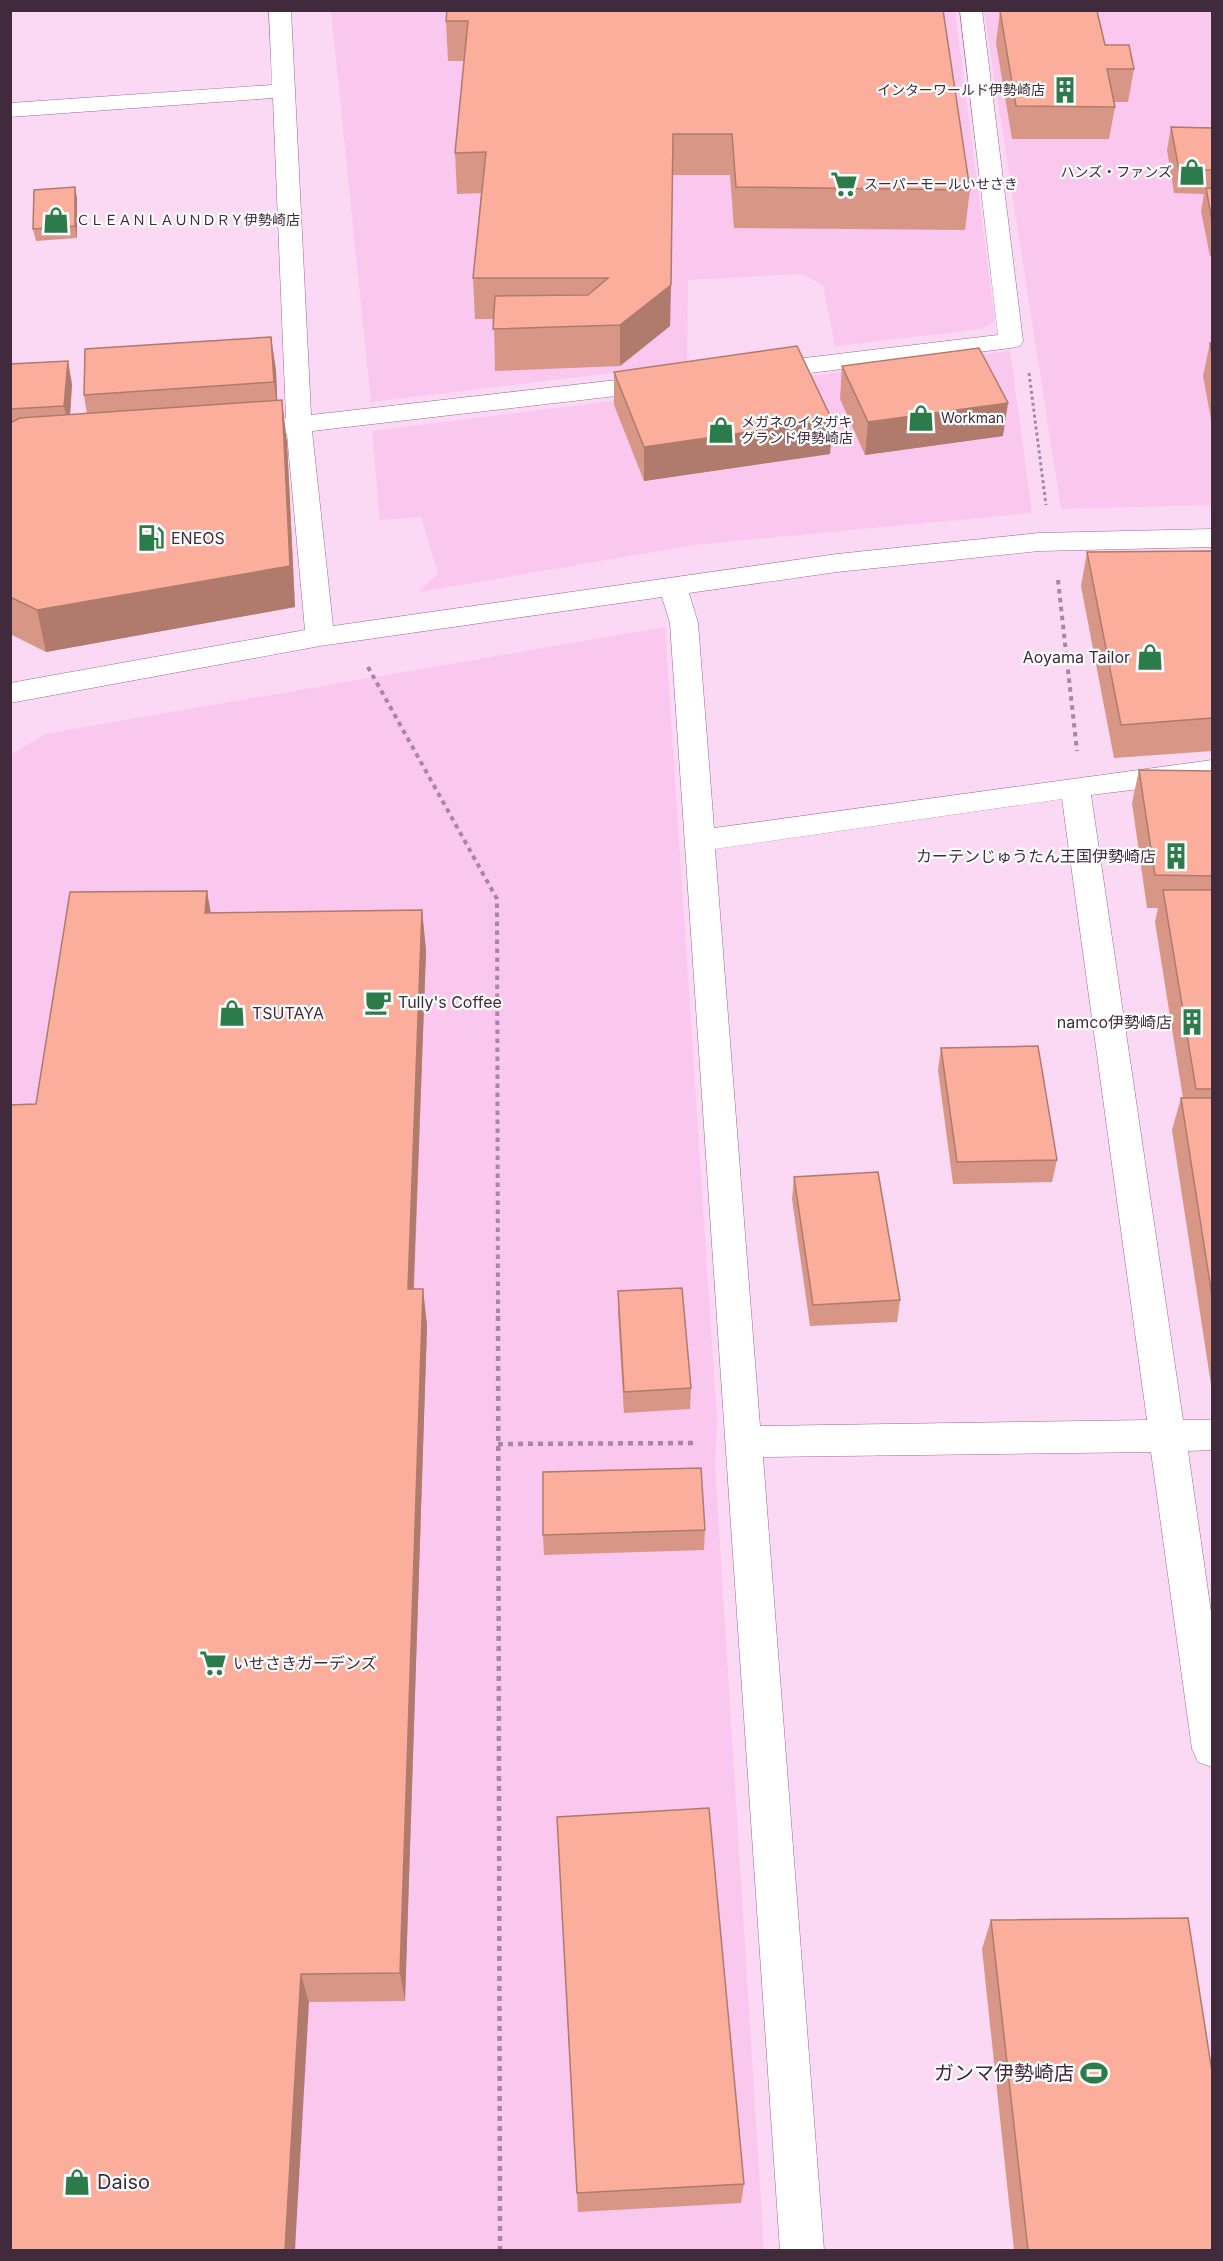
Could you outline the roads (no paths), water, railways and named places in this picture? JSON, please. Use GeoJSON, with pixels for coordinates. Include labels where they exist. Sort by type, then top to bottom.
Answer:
{"type":"FeatureCollection","features":[{"type":"Feature","properties":{"kind":"street"},"geometry":{"type":"LineString","coordinates":[[280,10],[299,426],[320,637]]}},
{"type":"Feature","properties":{"kind":"street"},"geometry":{"type":"LineString","coordinates":[[738,374],[1011,340],[971,10]]}},
{"type":"Feature","properties":{"kind":"street"},"geometry":{"type":"LineString","coordinates":[[10,110],[284,91]]}},
{"type":"Feature","properties":{"kind":"street"},"geometry":{"type":"LineString","coordinates":[[219,433],[299,426],[679,381]]}},
{"type":"Feature","properties":{"kind":"street"},"geometry":{"type":"LineString","coordinates":[[10,693],[320,637],[837,562],[1039,542],[1212,538]]}},
{"type":"Feature","properties":{"kind":"street"},"geometry":{"type":"LineString","coordinates":[[673,587],[684,623],[746,1442],[802,2250]]}},
{"type":"Feature","properties":{"kind":"street"},"geometry":{"type":"LineString","coordinates":[[699,841],[1212,770]]}},
{"type":"Feature","properties":{"kind":"street"},"geometry":{"type":"LineString","coordinates":[[1075,788],[1212,1749]]}},
{"type":"Feature","properties":{"kind":"street"},"geometry":{"type":"LineString","coordinates":[[746,1442],[1212,1435]]}},
{"type":"Feature","properties":{"kind":"place","name":"インターワールド伊勢崎店"},"geometry":{"type":"Point","coordinates":[1065,90]}},
{"type":"Feature","properties":{"kind":"place","name":"ハンズ・ファンズ"},"geometry":{"type":"Point","coordinates":[1192,172]}},
{"type":"Feature","properties":{"kind":"place","name":"スーパーモールいせさき"},"geometry":{"type":"Point","coordinates":[844,184]}},
{"type":"Feature","properties":{"kind":"place","name":"ＣＬＥＡＮＬＡＵＮＤＲＹ伊勢崎店"},"geometry":{"type":"Point","coordinates":[56,220]}},
{"type":"Feature","properties":{"kind":"place","name":"Workman"},"geometry":{"type":"Point","coordinates":[921,418]}},
{"type":"Feature","properties":{"kind":"place","name":"メガネのイタガキ グランド伊勢崎店"},"geometry":{"type":"Point","coordinates":[721,430]}},
{"type":"Feature","properties":{"kind":"place","name":"ENEOS"},"geometry":{"type":"Point","coordinates":[151,538]}},
{"type":"Feature","properties":{"kind":"place","name":"Aoyama Tailor"},"geometry":{"type":"Point","coordinates":[1150,657]}},
{"type":"Feature","properties":{"kind":"place","name":"カーテンじゅうたん王国伊勢崎店"},"geometry":{"type":"Point","coordinates":[1176,856]}},
{"type":"Feature","properties":{"kind":"place","name":"Tully's Coffee"},"geometry":{"type":"Point","coordinates":[378,1002]}},
{"type":"Feature","properties":{"kind":"place","name":"TSUTAYA"},"geometry":{"type":"Point","coordinates":[232,1013]}},
{"type":"Feature","properties":{"kind":"place","name":"namco伊勢崎店"},"geometry":{"type":"Point","coordinates":[1192,1022]}},
{"type":"Feature","properties":{"kind":"place","name":"いせさきガーデンズ"},"geometry":{"type":"Point","coordinates":[213,1663]}},
{"type":"Feature","properties":{"kind":"place","name":"ガンマ伊勢崎店"},"geometry":{"type":"Point","coordinates":[1094,2073]}},
{"type":"Feature","properties":{"kind":"place","name":"Daiso"},"geometry":{"type":"Point","coordinates":[77,2182]}}]}
